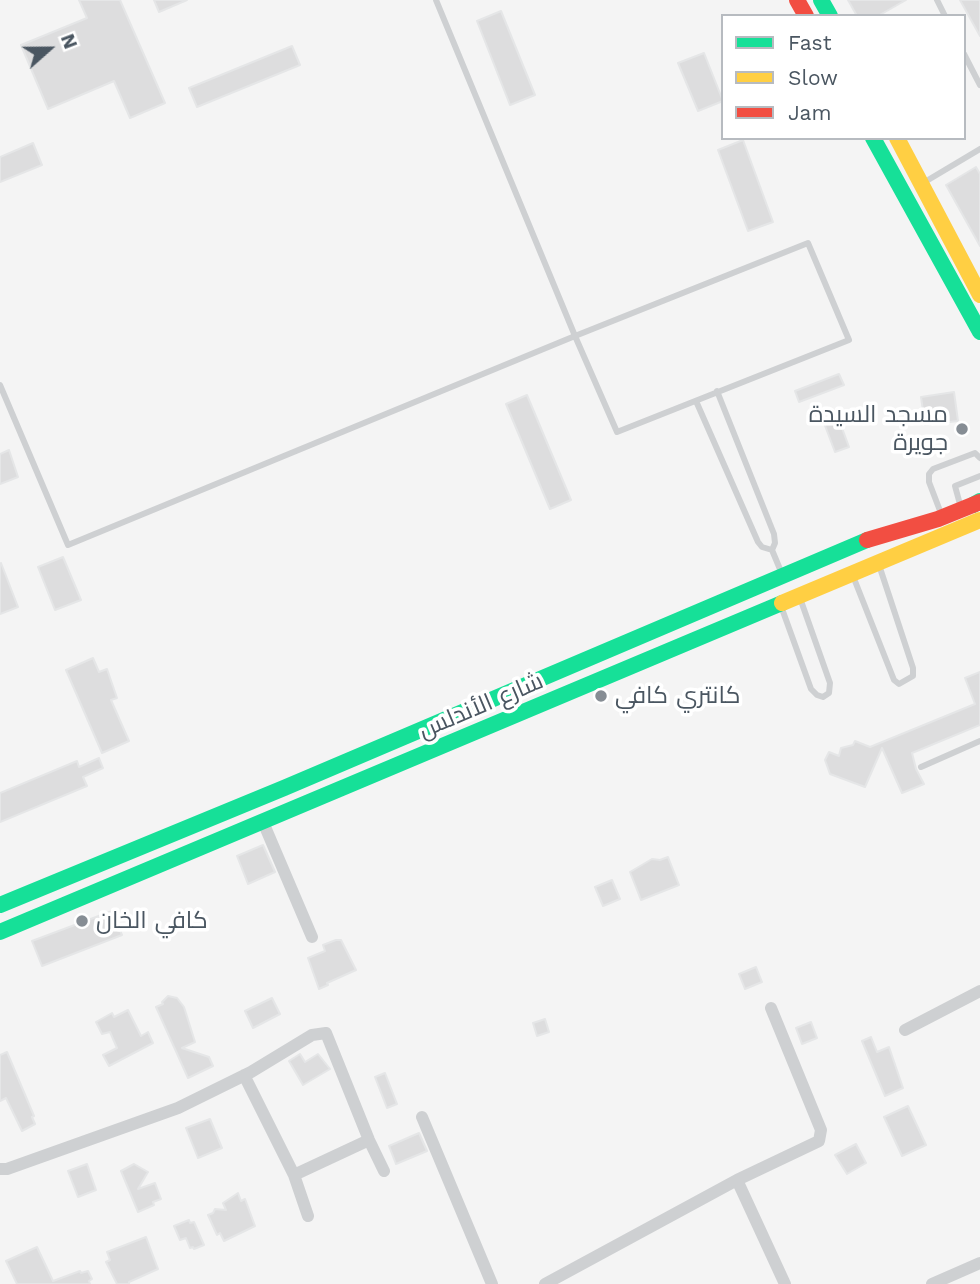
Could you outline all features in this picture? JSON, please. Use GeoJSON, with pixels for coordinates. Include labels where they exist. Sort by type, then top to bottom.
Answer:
{"type":"FeatureCollection","features":[{"type":"Feature","properties":{"kind":"main road"},"geometry":{"type":"LineString","coordinates":[[874,140],[980,332]]}},
{"type":"Feature","properties":{"kind":"main road"},"geometry":{"type":"LineString","coordinates":[[898,140],[980,295]]}},
{"type":"Feature","properties":{"kind":"main road","name":"شارع الأندلس"},"geometry":{"type":"LineString","coordinates":[[0,905],[284,788],[891,530],[975,508]]}},
{"type":"Feature","properties":{"kind":"main road","name":"شارع الأندلس"},"geometry":{"type":"LineString","coordinates":[[0,932],[878,563],[975,508]]}},
{"type":"Feature","properties":{"kind":"main road"},"geometry":{"type":"LineString","coordinates":[[782,575],[791,600]]}},
{"type":"Feature","properties":{"kind":"street"},"geometry":{"type":"LineString","coordinates":[[263,822],[312,937]]}},
{"type":"Feature","properties":{"kind":"street"},"geometry":{"type":"LineString","coordinates":[[905,1030],[980,991]]}},
{"type":"Feature","properties":{"kind":"street"},"geometry":{"type":"LineString","coordinates":[[545,1284],[737,1180],[819,1141],[821,1135],[771,1008]]}},
{"type":"Feature","properties":{"kind":"street"},"geometry":{"type":"LineString","coordinates":[[0,1169],[7,1169],[178,1108],[244,1075],[312,1035],[326,1033],[384,1171]]}},
{"type":"Feature","properties":{"kind":"street"},"geometry":{"type":"LineString","coordinates":[[244,1075],[294,1175],[308,1216]]}},
{"type":"Feature","properties":{"kind":"street"},"geometry":{"type":"LineString","coordinates":[[422,1117],[492,1284]]}},
{"type":"Feature","properties":{"kind":"street"},"geometry":{"type":"LineString","coordinates":[[294,1175],[369,1140]]}},
{"type":"Feature","properties":{"kind":"street"},"geometry":{"type":"LineString","coordinates":[[737,1180],[785,1284]]}},
{"type":"Feature","properties":{"kind":"street"},"geometry":{"type":"LineString","coordinates":[[932,1284],[980,1262]]}},
{"type":"Feature","properties":{"kind":"lane"},"geometry":{"type":"LineString","coordinates":[[0,385],[68,545],[575,335],[808,243],[849,340],[617,432],[575,335],[436,0]]}},
{"type":"Feature","properties":{"kind":"lane"},"geometry":{"type":"LineString","coordinates":[[966,58],[980,85]]}},
{"type":"Feature","properties":{"kind":"lane"},"geometry":{"type":"LineString","coordinates":[[922,184],[980,149]]}},
{"type":"Feature","properties":{"kind":"lane"},"geometry":{"type":"LineString","coordinates":[[717,391],[774,534],[772,550],[782,575]]}},
{"type":"Feature","properties":{"kind":"lane"},"geometry":{"type":"LineString","coordinates":[[696,401],[758,542],[765,549],[772,550]]}},
{"type":"Feature","properties":{"kind":"lane"},"geometry":{"type":"LineString","coordinates":[[942,517],[929,482],[929,474],[975,453],[980,458]]}},
{"type":"Feature","properties":{"kind":"lane"},"geometry":{"type":"LineString","coordinates":[[975,508],[954,491],[955,486],[980,476]]}},
{"type":"Feature","properties":{"kind":"lane"},"geometry":{"type":"LineString","coordinates":[[852,574],[894,680],[899,684],[906,682],[913,676],[913,668],[878,563]]}},
{"type":"Feature","properties":{"kind":"lane"},"geometry":{"type":"LineString","coordinates":[[791,600],[830,683],[829,693],[823,696],[817,695],[811,689],[791,600]]}},
{"type":"Feature","properties":{"kind":"lane"},"geometry":{"type":"LineString","coordinates":[[921,767],[980,741]]}},
{"type":"Feature","properties":{"kind":"building"},"geometry":{"type":"Polygon","coordinates":[[[79,0],[120,0],[165,103],[130,118],[114,81],[48,109],[21,45],[87,18],[79,0]]]}},
{"type":"Feature","properties":{"kind":"building"},"geometry":{"type":"Polygon","coordinates":[[[154,0],[187,0],[159,12],[154,0]]]}},
{"type":"Feature","properties":{"kind":"building"},"geometry":{"type":"Polygon","coordinates":[[[848,0],[906,0],[882,14],[856,14],[848,0]]]}},
{"type":"Feature","properties":{"kind":"building"},"geometry":{"type":"Polygon","coordinates":[[[960,0],[980,0],[980,36],[960,0]]]}},
{"type":"Feature","properties":{"kind":"building"},"geometry":{"type":"Polygon","coordinates":[[[501,11],[535,95],[510,105],[477,21],[501,11]]]}},
{"type":"Feature","properties":{"kind":"building"},"geometry":{"type":"Polygon","coordinates":[[[292,46],[300,65],[197,107],[189,88],[292,46]]]}},
{"type":"Feature","properties":{"kind":"building"},"geometry":{"type":"Polygon","coordinates":[[[704,53],[721,102],[698,111],[678,63],[704,53]]]}},
{"type":"Feature","properties":{"kind":"building"},"geometry":{"type":"Polygon","coordinates":[[[743,140],[773,222],[748,231],[718,150],[743,140]]]}},
{"type":"Feature","properties":{"kind":"building"},"geometry":{"type":"Polygon","coordinates":[[[33,143],[42,165],[0,182],[0,157],[33,143]]]}},
{"type":"Feature","properties":{"kind":"building"},"geometry":{"type":"Polygon","coordinates":[[[976,167],[980,174],[980,246],[946,185],[976,167]]]}},
{"type":"Feature","properties":{"kind":"building"},"geometry":{"type":"Polygon","coordinates":[[[839,374],[844,385],[799,402],[795,391],[839,374]]]}},
{"type":"Feature","properties":{"kind":"building"},"geometry":{"type":"Polygon","coordinates":[[[954,392],[958,421],[925,425],[921,397],[954,392]]]}},
{"type":"Feature","properties":{"kind":"building"},"geometry":{"type":"Polygon","coordinates":[[[527,395],[571,500],[550,509],[506,404],[527,395]]]}},
{"type":"Feature","properties":{"kind":"building"},"geometry":{"type":"Polygon","coordinates":[[[838,417],[849,447],[835,452],[824,423],[838,417]]]}},
{"type":"Feature","properties":{"kind":"building"},"geometry":{"type":"Polygon","coordinates":[[[9,450],[18,477],[0,484],[0,454],[9,450]]]}},
{"type":"Feature","properties":{"kind":"building"},"geometry":{"type":"Polygon","coordinates":[[[63,557],[81,600],[55,610],[38,567],[63,557]]]}},
{"type":"Feature","properties":{"kind":"building"},"geometry":{"type":"Polygon","coordinates":[[[0,564],[18,607],[0,614],[0,564]]]}},
{"type":"Feature","properties":{"kind":"building"},"geometry":{"type":"Polygon","coordinates":[[[93,658],[99,672],[107,669],[117,698],[111,700],[129,741],[102,753],[66,670],[93,658]]]}},
{"type":"Feature","properties":{"kind":"building"},"geometry":{"type":"Polygon","coordinates":[[[980,672],[980,725],[912,753],[924,784],[902,793],[882,748],[865,787],[830,774],[825,760],[829,752],[839,756],[841,748],[853,745],[855,741],[870,747],[975,704],[965,678],[980,672]]]}},
{"type":"Feature","properties":{"kind":"building"},"geometry":{"type":"Polygon","coordinates":[[[99,758],[103,768],[83,777],[87,786],[0,822],[0,793],[77,761],[79,767],[99,758]]]}},
{"type":"Feature","properties":{"kind":"building"},"geometry":{"type":"Polygon","coordinates":[[[263,845],[275,872],[248,884],[237,856],[263,845]]]}},
{"type":"Feature","properties":{"kind":"building"},"geometry":{"type":"Polygon","coordinates":[[[668,857],[679,885],[641,900],[630,872],[652,859],[668,857]]]}},
{"type":"Feature","properties":{"kind":"building"},"geometry":{"type":"Polygon","coordinates":[[[612,880],[620,899],[603,906],[595,887],[612,880]]]}},
{"type":"Feature","properties":{"kind":"building"},"geometry":{"type":"Polygon","coordinates":[[[112,911],[122,935],[42,966],[32,941],[112,911]]]}},
{"type":"Feature","properties":{"kind":"building"},"geometry":{"type":"Polygon","coordinates":[[[341,940],[356,970],[319,989],[308,958],[325,951],[323,945],[341,940]]]}},
{"type":"Feature","properties":{"kind":"building"},"geometry":{"type":"Polygon","coordinates":[[[756,967],[762,982],[745,989],[739,974],[756,967]]]}},
{"type":"Feature","properties":{"kind":"building"},"geometry":{"type":"Polygon","coordinates":[[[168,996],[177,998],[184,1007],[195,1042],[182,1048],[209,1057],[213,1066],[188,1078],[156,1007],[163,1004],[168,996]]]}},
{"type":"Feature","properties":{"kind":"building"},"geometry":{"type":"Polygon","coordinates":[[[272,998],[280,1014],[253,1028],[245,1011],[272,998]]]}},
{"type":"Feature","properties":{"kind":"building"},"geometry":{"type":"Polygon","coordinates":[[[128,1010],[141,1036],[148,1032],[153,1043],[109,1066],[103,1055],[117,1048],[110,1032],[102,1034],[96,1022],[112,1013],[114,1017],[128,1010]]]}},
{"type":"Feature","properties":{"kind":"building"},"geometry":{"type":"Polygon","coordinates":[[[545,1019],[549,1032],[537,1036],[533,1023],[545,1019]]]}},
{"type":"Feature","properties":{"kind":"building"},"geometry":{"type":"Polygon","coordinates":[[[811,1022],[817,1038],[802,1044],[796,1028],[811,1022]]]}},
{"type":"Feature","properties":{"kind":"building"},"geometry":{"type":"Polygon","coordinates":[[[871,1037],[877,1052],[889,1047],[903,1088],[885,1096],[862,1041],[871,1037]]]}},
{"type":"Feature","properties":{"kind":"building"},"geometry":{"type":"Polygon","coordinates":[[[7,1052],[34,1116],[32,1117],[35,1124],[22,1131],[6,1098],[0,1101],[0,1055],[7,1052]]]}},
{"type":"Feature","properties":{"kind":"building"},"geometry":{"type":"Polygon","coordinates":[[[300,1054],[305,1062],[318,1054],[330,1069],[303,1085],[289,1061],[300,1054]]]}},
{"type":"Feature","properties":{"kind":"building"},"geometry":{"type":"Polygon","coordinates":[[[385,1073],[397,1104],[387,1108],[375,1077],[385,1073]]]}},
{"type":"Feature","properties":{"kind":"building"},"geometry":{"type":"Polygon","coordinates":[[[908,1106],[926,1145],[902,1156],[884,1117],[908,1106]]]}},
{"type":"Feature","properties":{"kind":"building"},"geometry":{"type":"Polygon","coordinates":[[[210,1119],[222,1148],[198,1158],[186,1128],[210,1119]]]}},
{"type":"Feature","properties":{"kind":"building"},"geometry":{"type":"Polygon","coordinates":[[[419,1133],[427,1151],[396,1164],[389,1146],[419,1133]]]}},
{"type":"Feature","properties":{"kind":"building"},"geometry":{"type":"Polygon","coordinates":[[[856,1144],[866,1163],[847,1174],[835,1155],[856,1144]]]}},
{"type":"Feature","properties":{"kind":"building"},"geometry":{"type":"Polygon","coordinates":[[[87,1164],[96,1190],[78,1197],[68,1171],[87,1164]]]}},
{"type":"Feature","properties":{"kind":"building"},"geometry":{"type":"Polygon","coordinates":[[[134,1164],[148,1172],[138,1189],[155,1183],[161,1199],[138,1212],[121,1171],[134,1164]]]}},
{"type":"Feature","properties":{"kind":"building"},"geometry":{"type":"Polygon","coordinates":[[[238,1193],[241,1201],[245,1199],[255,1226],[224,1241],[220,1233],[217,1235],[208,1215],[215,1209],[226,1210],[223,1203],[238,1193]]]}},
{"type":"Feature","properties":{"kind":"building"},"geometry":{"type":"Polygon","coordinates":[[[189,1220],[190,1223],[194,1222],[204,1245],[194,1249],[190,1248],[186,1238],[180,1240],[174,1226],[189,1220]]]}},
{"type":"Feature","properties":{"kind":"building"},"geometry":{"type":"Polygon","coordinates":[[[146,1237],[158,1269],[129,1284],[117,1284],[106,1262],[110,1260],[107,1252],[146,1237]]]}},
{"type":"Feature","properties":{"kind":"building"},"geometry":{"type":"Polygon","coordinates":[[[37,1247],[53,1281],[80,1271],[88,1271],[92,1279],[90,1284],[17,1284],[6,1261],[37,1247]]]}},
{"type":"Feature","properties":{"kind":"traffic: fast"},"geometry":{"type":"LineString","coordinates":[[821,0],[829,14]]}},
{"type":"Feature","properties":{"kind":"traffic: fast"},"geometry":{"type":"LineString","coordinates":[[874,140],[980,332]]}},
{"type":"Feature","properties":{"kind":"traffic: fast"},"geometry":{"type":"LineString","coordinates":[[973,505],[980,501]]}},
{"type":"Feature","properties":{"kind":"traffic: fast"},"geometry":{"type":"LineString","coordinates":[[0,905],[284,788],[867,540]]}},
{"type":"Feature","properties":{"kind":"traffic: fast"},"geometry":{"type":"LineString","coordinates":[[0,932],[782,603]]}},
{"type":"Feature","properties":{"kind":"traffic: slow"},"geometry":{"type":"LineString","coordinates":[[898,140],[980,295]]}},
{"type":"Feature","properties":{"kind":"traffic: slow"},"geometry":{"type":"LineString","coordinates":[[782,603],[980,520]]}},
{"type":"Feature","properties":{"kind":"traffic: jam"},"geometry":{"type":"LineString","coordinates":[[797,0],[805,14]]}},
{"type":"Feature","properties":{"kind":"traffic: jam"},"geometry":{"type":"LineString","coordinates":[[867,540],[938,519],[980,502]]}},
{"type":"Feature","properties":{"kind":"place","name":"مسجد السيدة جويرة"},"geometry":{"type":"Point","coordinates":[962,429]}},
{"type":"Feature","properties":{"kind":"place","name":"كانتري كافي"},"geometry":{"type":"Point","coordinates":[601,696]}},
{"type":"Feature","properties":{"kind":"place","name":"كافي الخان"},"geometry":{"type":"Point","coordinates":[82,921]}}]}
